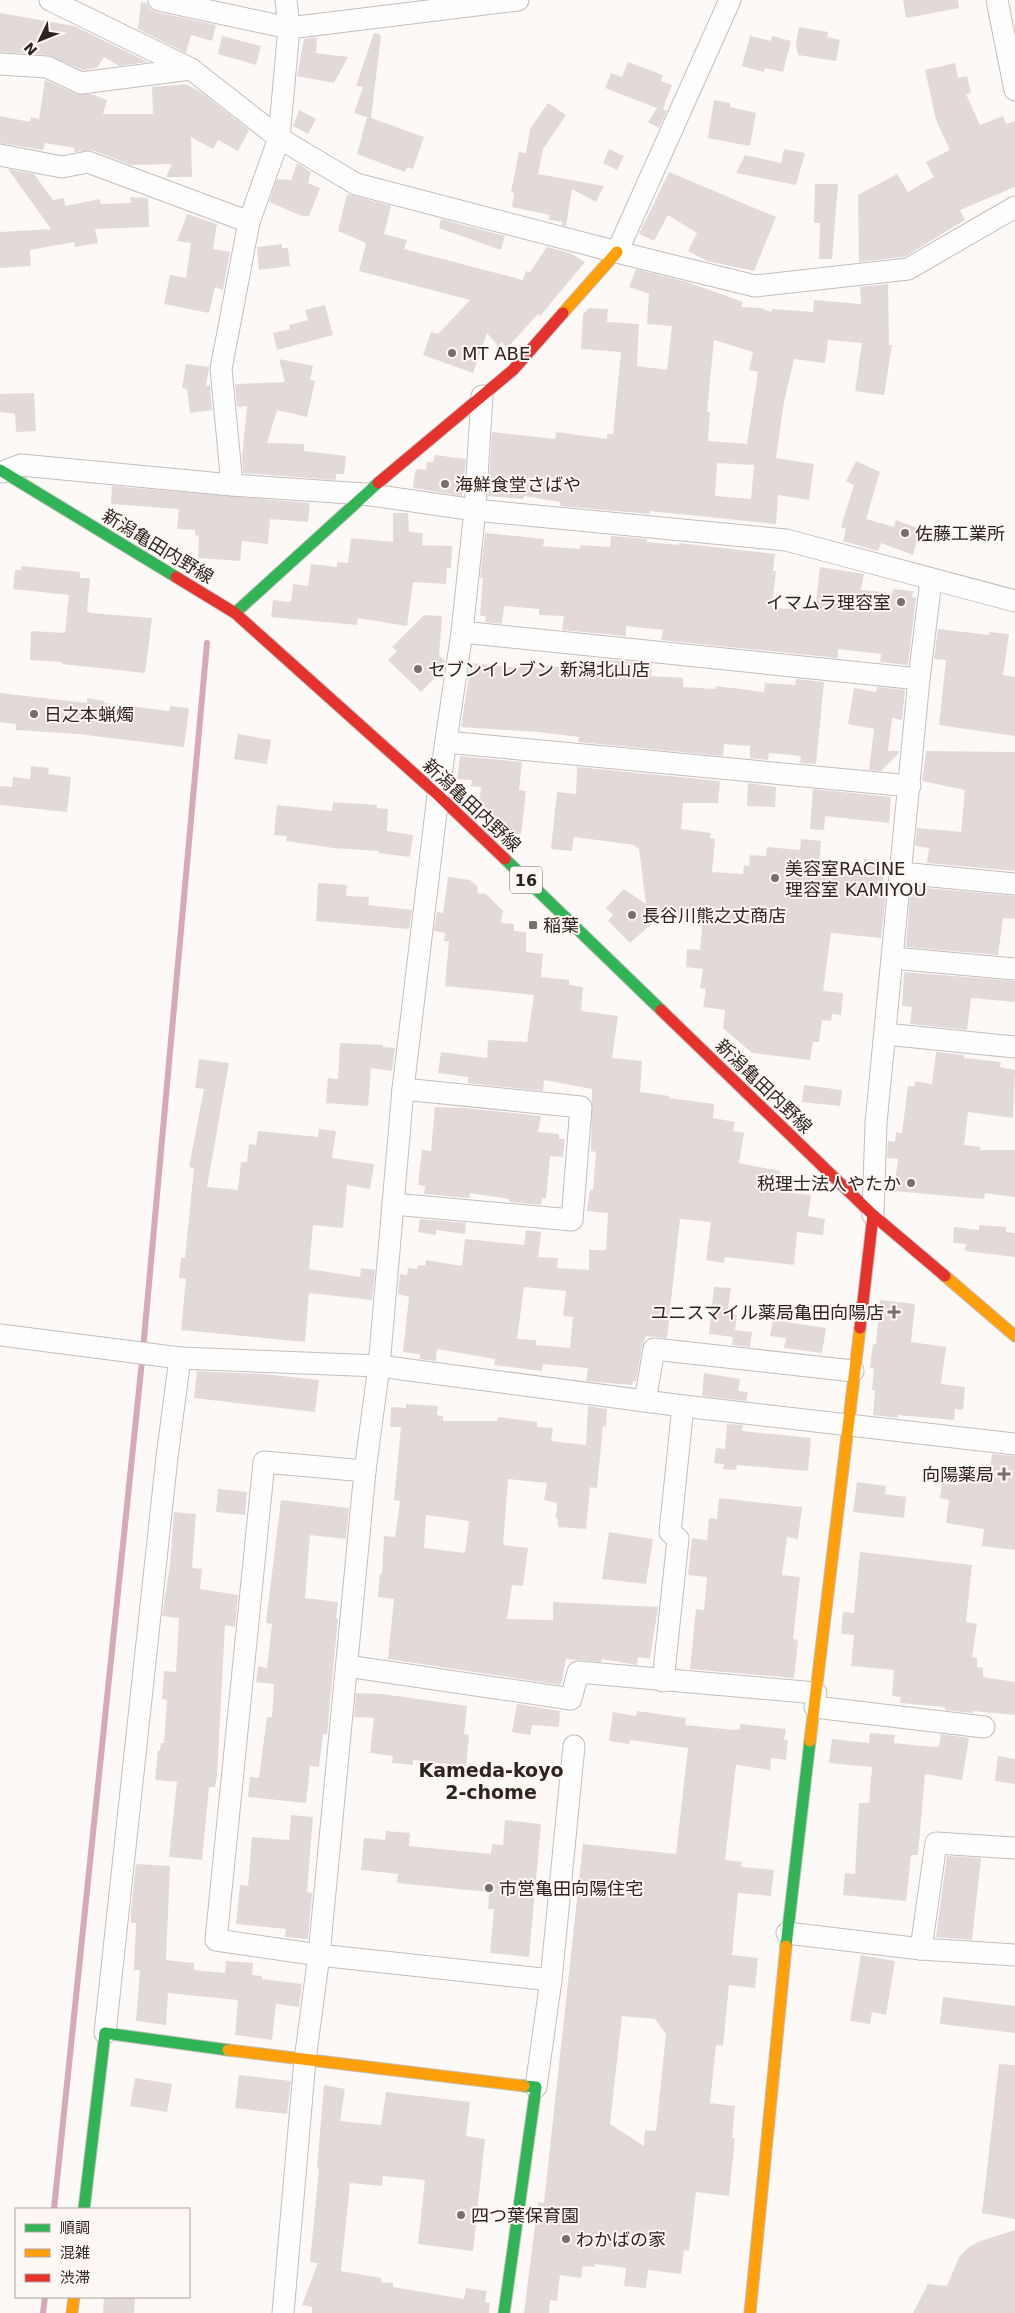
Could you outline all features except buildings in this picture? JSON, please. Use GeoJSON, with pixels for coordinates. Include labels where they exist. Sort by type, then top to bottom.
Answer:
{"type":"FeatureCollection","features":[{"type":"Feature","properties":{"kind":"street"},"geometry":{"type":"LineString","coordinates":[[50,0],[191,69],[279,138],[356,184],[755,286],[908,269],[1015,207]]}},
{"type":"Feature","properties":{"kind":"street"},"geometry":{"type":"LineString","coordinates":[[159,0],[289,28],[518,0]]}},
{"type":"Feature","properties":{"kind":"street"},"geometry":{"type":"LineString","coordinates":[[232,485],[221,369],[249,222],[279,138],[289,28],[286,0]]}},
{"type":"Feature","properties":{"kind":"street"},"geometry":{"type":"LineString","coordinates":[[235,613],[364,494],[513,370],[617,252],[730,0]]}},
{"type":"Feature","properties":{"kind":"street"},"geometry":{"type":"LineString","coordinates":[[1004,7],[1015,90]]}},
{"type":"Feature","properties":{"kind":"street"},"geometry":{"type":"LineString","coordinates":[[0,64],[47,67],[81,82],[191,69]]}},
{"type":"Feature","properties":{"kind":"street"},"geometry":{"type":"LineString","coordinates":[[0,155],[62,168],[88,162],[249,222]]}},
{"type":"Feature","properties":{"kind":"street"},"geometry":{"type":"LineString","coordinates":[[283,2313],[305,2060],[319,1955],[365,1471],[379,1366],[403,1089],[438,795],[462,632],[475,510],[482,396]]}},
{"type":"Feature","properties":{"kind":"street"},"geometry":{"type":"LineString","coordinates":[[1,473],[21,465],[232,485],[364,494],[475,510],[786,540],[1015,601]]}},
{"type":"Feature","properties":{"kind":"street","name":"新潟亀田内野線"},"geometry":{"type":"LineString","coordinates":[[1,473],[235,613],[438,795],[873,1215],[1015,1336]]}},
{"type":"Feature","properties":{"kind":"street"},"geometry":{"type":"LineString","coordinates":[[750,2313],[787,1933],[816,1700],[846,1426],[873,1215],[876,1122],[919,679],[931,580]]}},
{"type":"Feature","properties":{"kind":"street"},"geometry":{"type":"LineString","coordinates":[[462,632],[919,679]]}},
{"type":"Feature","properties":{"kind":"street"},"geometry":{"type":"LineString","coordinates":[[446,742],[910,786]]}},
{"type":"Feature","properties":{"kind":"street"},"geometry":{"type":"LineString","coordinates":[[901,873],[1015,884]]}},
{"type":"Feature","properties":{"kind":"street"},"geometry":{"type":"LineString","coordinates":[[893,958],[1015,969]]}},
{"type":"Feature","properties":{"kind":"street"},"geometry":{"type":"LineString","coordinates":[[885,1034],[1015,1048]]}},
{"type":"Feature","properties":{"kind":"street"},"geometry":{"type":"LineString","coordinates":[[393,1204],[572,1220],[581,1107],[403,1089]]}},
{"type":"Feature","properties":{"kind":"street"},"geometry":{"type":"LineString","coordinates":[[0,1335],[180,1358],[379,1366],[846,1426],[1015,1444]]}},
{"type":"Feature","properties":{"kind":"street"},"geometry":{"type":"LineString","coordinates":[[645,1401],[654,1349],[853,1370]]}},
{"type":"Feature","properties":{"kind":"street"},"geometry":{"type":"LineString","coordinates":[[84,2208],[105,2033],[164,1477],[180,1358]]}},
{"type":"Feature","properties":{"kind":"street"},"geometry":{"type":"LineString","coordinates":[[663,1681],[678,1539],[670,1532],[683,1406]]}},
{"type":"Feature","properties":{"kind":"street"},"geometry":{"type":"LineString","coordinates":[[365,1471],[264,1462],[216,1940],[319,1955],[551,1980]]}},
{"type":"Feature","properties":{"kind":"street"},"geometry":{"type":"LineString","coordinates":[[347,1666],[571,1699],[578,1672],[816,1700],[984,1726]]}},
{"type":"Feature","properties":{"kind":"street"},"geometry":{"type":"LineString","coordinates":[[504,2313],[551,1980],[574,1746]]}},
{"type":"Feature","properties":{"kind":"street"},"geometry":{"type":"LineString","coordinates":[[921,1949],[936,1843],[1015,1848]]}},
{"type":"Feature","properties":{"kind":"street"},"geometry":{"type":"LineString","coordinates":[[787,1933],[921,1949],[1015,1955]]}},
{"type":"Feature","properties":{"kind":"street"},"geometry":{"type":"LineString","coordinates":[[105,2033],[305,2060],[536,2087]]}},
{"type":"Feature","properties":{"kind":"street"},"geometry":{"type":"LineString","coordinates":[[72,2313],[74,2298]]}},
{"type":"Feature","properties":{"kind":"waterway"},"geometry":{"type":"LineString","coordinates":[[54,2208],[142,1361],[207,643]]}},
{"type":"Feature","properties":{"kind":"waterway"},"geometry":{"type":"LineString","coordinates":[[43,2313],[45,2298]]}},
{"type":"Feature","properties":{"kind":"traffic: fast"},"geometry":{"type":"LineString","coordinates":[[0,470],[176,577]]}},
{"type":"Feature","properties":{"kind":"traffic: fast"},"geometry":{"type":"LineString","coordinates":[[235,613],[378,483]]}},
{"type":"Feature","properties":{"kind":"traffic: fast"},"geometry":{"type":"LineString","coordinates":[[505,859],[661,1010]]}},
{"type":"Feature","properties":{"kind":"traffic: fast"},"geometry":{"type":"LineString","coordinates":[[786,1946],[810,1741]]}},
{"type":"Feature","properties":{"kind":"traffic: fast"},"geometry":{"type":"LineString","coordinates":[[84,2208],[105,2033],[228,2050]]}},
{"type":"Feature","properties":{"kind":"traffic: fast"},"geometry":{"type":"LineString","coordinates":[[504,2313],[536,2087],[524,2086]]}},
{"type":"Feature","properties":{"kind":"traffic: slow"},"geometry":{"type":"LineString","coordinates":[[563,313],[617,252]]}},
{"type":"Feature","properties":{"kind":"traffic: slow"},"geometry":{"type":"LineString","coordinates":[[945,1276],[1015,1336]]}},
{"type":"Feature","properties":{"kind":"traffic: slow"},"geometry":{"type":"LineString","coordinates":[[810,1741],[860,1328]]}},
{"type":"Feature","properties":{"kind":"traffic: slow"},"geometry":{"type":"LineString","coordinates":[[750,2313],[786,1946]]}},
{"type":"Feature","properties":{"kind":"traffic: slow"},"geometry":{"type":"LineString","coordinates":[[228,2050],[524,2086]]}},
{"type":"Feature","properties":{"kind":"traffic: slow"},"geometry":{"type":"LineString","coordinates":[[72,2313],[74,2298]]}},
{"type":"Feature","properties":{"kind":"traffic: jam"},"geometry":{"type":"LineString","coordinates":[[378,483],[513,370],[563,313]]}},
{"type":"Feature","properties":{"kind":"traffic: jam"},"geometry":{"type":"LineString","coordinates":[[176,577],[235,613],[438,795],[505,859]]}},
{"type":"Feature","properties":{"kind":"traffic: jam"},"geometry":{"type":"LineString","coordinates":[[661,1010],[873,1215],[945,1276]]}},
{"type":"Feature","properties":{"kind":"traffic: jam"},"geometry":{"type":"LineString","coordinates":[[860,1328],[873,1215]]}},
{"type":"Feature","properties":{"kind":"place","name":"MT ABE"},"geometry":{"type":"Point","coordinates":[452,353]}},
{"type":"Feature","properties":{"kind":"place","name":"海鮮食堂さばや"},"geometry":{"type":"Point","coordinates":[445,484]}},
{"type":"Feature","properties":{"kind":"place","name":"佐藤工業所"},"geometry":{"type":"Point","coordinates":[905,533]}},
{"type":"Feature","properties":{"kind":"place","name":"イマムラ理容室"},"geometry":{"type":"Point","coordinates":[901,602]}},
{"type":"Feature","properties":{"kind":"place","name":"セブンイレブン 新潟北山店"},"geometry":{"type":"Point","coordinates":[418,669]}},
{"type":"Feature","properties":{"kind":"place","name":"日之本蝋燭"},"geometry":{"type":"Point","coordinates":[34,714]}},
{"type":"Feature","properties":{"kind":"place","name":"美容室RACINE 理容室 KAMIYOU"},"geometry":{"type":"Point","coordinates":[775,878]}},
{"type":"Feature","properties":{"kind":"place","name":"長谷川熊之丈商店"},"geometry":{"type":"Point","coordinates":[632,915]}},
{"type":"Feature","properties":{"kind":"place","name":"稲葉"},"geometry":{"type":"Point","coordinates":[533,925]}},
{"type":"Feature","properties":{"kind":"place","name":"税理士法人やたか"},"geometry":{"type":"Point","coordinates":[911,1183]}},
{"type":"Feature","properties":{"kind":"place","name":"ユニスマイル薬局亀田向陽店"},"geometry":{"type":"Point","coordinates":[894,1312]}},
{"type":"Feature","properties":{"kind":"place","name":"向陽薬局"},"geometry":{"type":"Point","coordinates":[1004,1474]}},
{"type":"Feature","properties":{"kind":"place","name":"市営亀田向陽住宅"},"geometry":{"type":"Point","coordinates":[489,1888]}},
{"type":"Feature","properties":{"kind":"place","name":"四つ葉保育園"},"geometry":{"type":"Point","coordinates":[461,2215]}},
{"type":"Feature","properties":{"kind":"place","name":"わかばの家"},"geometry":{"type":"Point","coordinates":[566,2239]}},
{"type":"Feature","properties":{"kind":"district","name":"Kameda-koyo 2-chome"},"geometry":{"type":"Point","coordinates":[491,1781]}}]}
